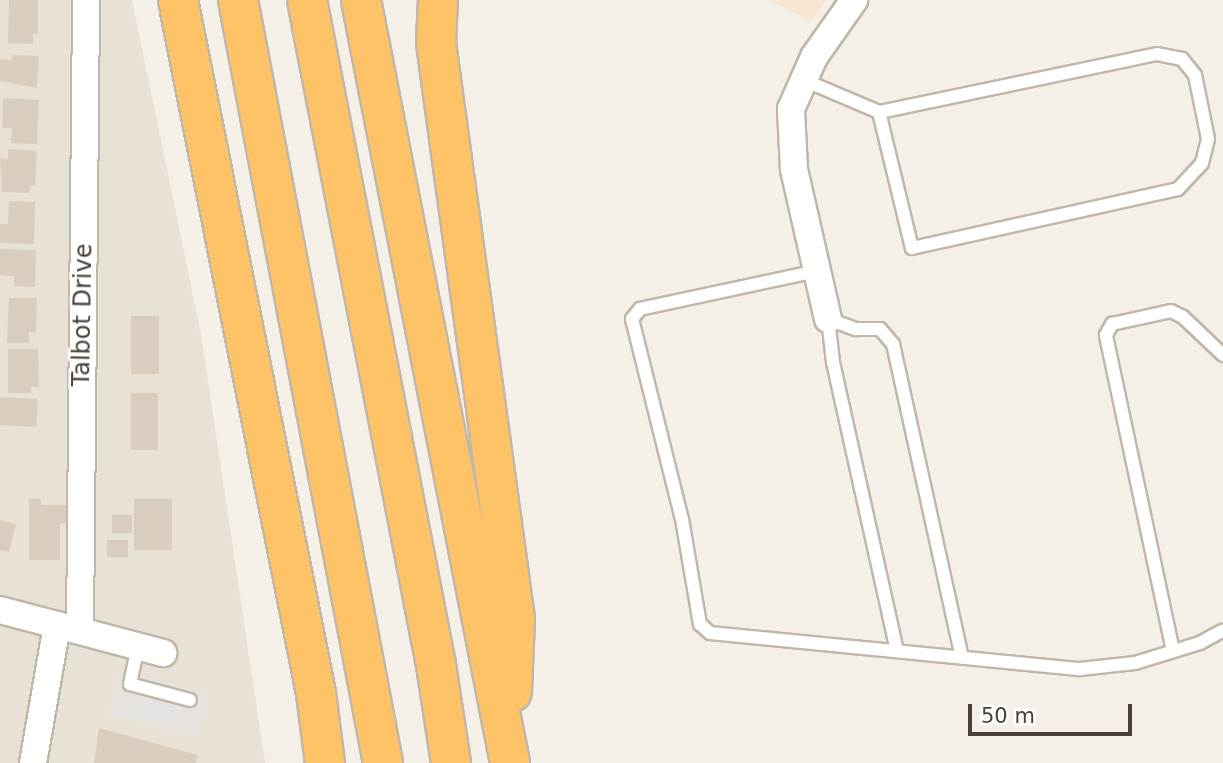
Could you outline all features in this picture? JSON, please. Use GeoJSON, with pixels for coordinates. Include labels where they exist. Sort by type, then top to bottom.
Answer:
{"type":"FeatureCollection","features":[{"type":"Feature","properties":{"kind":"highway"},"geometry":{"type":"LineString","coordinates":[[178,0],[316,692],[325,763]]}},
{"type":"Feature","properties":{"kind":"highway"},"geometry":{"type":"LineString","coordinates":[[238,0],[383,763]]}},
{"type":"Feature","properties":{"kind":"highway"},"geometry":{"type":"LineString","coordinates":[[307,0],[436,665],[451,763]]}},
{"type":"Feature","properties":{"kind":"highway"},"geometry":{"type":"LineString","coordinates":[[361,0],[510,760]]}},
{"type":"Feature","properties":{"kind":"highway"},"geometry":{"type":"LineString","coordinates":[[439,0],[436,43],[515,620],[510,760]]}},
{"type":"Feature","properties":{"kind":"street","name":"Talbot Drive"},"geometry":{"type":"LineString","coordinates":[[33,763],[69,628],[86,0]]}},
{"type":"Feature","properties":{"kind":"street"},"geometry":{"type":"LineString","coordinates":[[828,319],[794,169],[791,109],[804,80],[854,0]]}},
{"type":"Feature","properties":{"kind":"street"},"geometry":{"type":"LineString","coordinates":[[0,610],[151,649]]}},
{"type":"Feature","properties":{"kind":"lane"},"geometry":{"type":"LineString","coordinates":[[804,80],[879,112],[1157,54],[1181,60],[1195,75],[1208,139],[1202,163],[1178,189],[912,248],[879,112]]}},
{"type":"Feature","properties":{"kind":"lane"},"geometry":{"type":"LineString","coordinates":[[817,271],[639,309],[632,319],[682,519],[700,624],[710,633],[1080,669],[1135,663],[1173,651],[1223,630]]}},
{"type":"Feature","properties":{"kind":"lane"},"geometry":{"type":"LineString","coordinates":[[1173,651],[1107,334],[1112,324],[1171,312],[1183,317],[1223,355]]}},
{"type":"Feature","properties":{"kind":"lane"},"geometry":{"type":"LineString","coordinates":[[897,651],[833,362],[828,319],[856,329],[880,328],[893,344],[961,657]]}},
{"type":"Feature","properties":{"kind":"lane"},"geometry":{"type":"LineString","coordinates":[[151,649],[130,684],[190,700]]}},
{"type":"Feature","properties":{"kind":"shaded area"},"geometry":{"type":"Polygon","coordinates":[[[0,0],[132,0],[201,334],[265,763],[0,763],[0,0]]]}},
{"type":"Feature","properties":{"kind":"shaded area"},"geometry":{"type":"Polygon","coordinates":[[[769,0],[826,0],[811,21],[769,0]]]}},
{"type":"Feature","properties":{"kind":"shaded area"},"geometry":{"type":"Polygon","coordinates":[[[120,670],[208,694],[196,737],[108,713],[120,670]]]}},
{"type":"Feature","properties":{"kind":"building"},"geometry":{"type":"Polygon","coordinates":[[[9,0],[38,0],[38,34],[33,34],[33,44],[8,43],[9,0]]]}},
{"type":"Feature","properties":{"kind":"building"},"geometry":{"type":"Polygon","coordinates":[[[12,55],[39,56],[37,88],[0,81],[0,59],[12,60],[12,55]]]}},
{"type":"Feature","properties":{"kind":"building"},"geometry":{"type":"Polygon","coordinates":[[[3,98],[39,100],[37,144],[11,143],[12,128],[2,128],[3,98]]]}},
{"type":"Feature","properties":{"kind":"building"},"geometry":{"type":"Polygon","coordinates":[[[8,149],[37,151],[35,186],[30,186],[30,193],[2,192],[0,158],[8,159],[8,149]]]}},
{"type":"Feature","properties":{"kind":"building"},"geometry":{"type":"Polygon","coordinates":[[[9,201],[35,202],[34,244],[0,243],[0,224],[8,224],[9,201]]]}},
{"type":"Feature","properties":{"kind":"building"},"geometry":{"type":"Polygon","coordinates":[[[0,249],[36,250],[35,287],[14,286],[14,276],[0,275],[0,249]]]}},
{"type":"Feature","properties":{"kind":"building"},"geometry":{"type":"Polygon","coordinates":[[[9,298],[37,298],[36,333],[29,332],[29,343],[7,343],[9,298]]]}},
{"type":"Feature","properties":{"kind":"building"},"geometry":{"type":"Polygon","coordinates":[[[131,316],[159,316],[159,374],[131,374],[131,316]]]}},
{"type":"Feature","properties":{"kind":"building"},"geometry":{"type":"Polygon","coordinates":[[[8,349],[38,349],[39,387],[31,387],[31,393],[8,393],[8,349]]]}},
{"type":"Feature","properties":{"kind":"building"},"geometry":{"type":"Polygon","coordinates":[[[131,393],[158,393],[158,450],[131,450],[131,393]]]}},
{"type":"Feature","properties":{"kind":"building"},"geometry":{"type":"Polygon","coordinates":[[[0,397],[38,399],[36,427],[0,425],[0,397]]]}},
{"type":"Feature","properties":{"kind":"building"},"geometry":{"type":"Polygon","coordinates":[[[29,499],[41,499],[41,505],[67,505],[67,523],[60,523],[60,560],[29,560],[29,499]]]}},
{"type":"Feature","properties":{"kind":"building"},"geometry":{"type":"Polygon","coordinates":[[[134,499],[172,499],[172,550],[134,550],[134,499]]]}},
{"type":"Feature","properties":{"kind":"building"},"geometry":{"type":"Polygon","coordinates":[[[112,515],[132,515],[132,533],[112,533],[112,515]]]}},
{"type":"Feature","properties":{"kind":"building"},"geometry":{"type":"Polygon","coordinates":[[[0,520],[16,524],[9,552],[0,550],[0,520]]]}},
{"type":"Feature","properties":{"kind":"building"},"geometry":{"type":"Polygon","coordinates":[[[107,540],[128,540],[128,557],[107,557],[107,540]]]}},
{"type":"Feature","properties":{"kind":"building"},"geometry":{"type":"Polygon","coordinates":[[[99,728],[198,755],[196,763],[94,763],[99,728]]]}}]}
